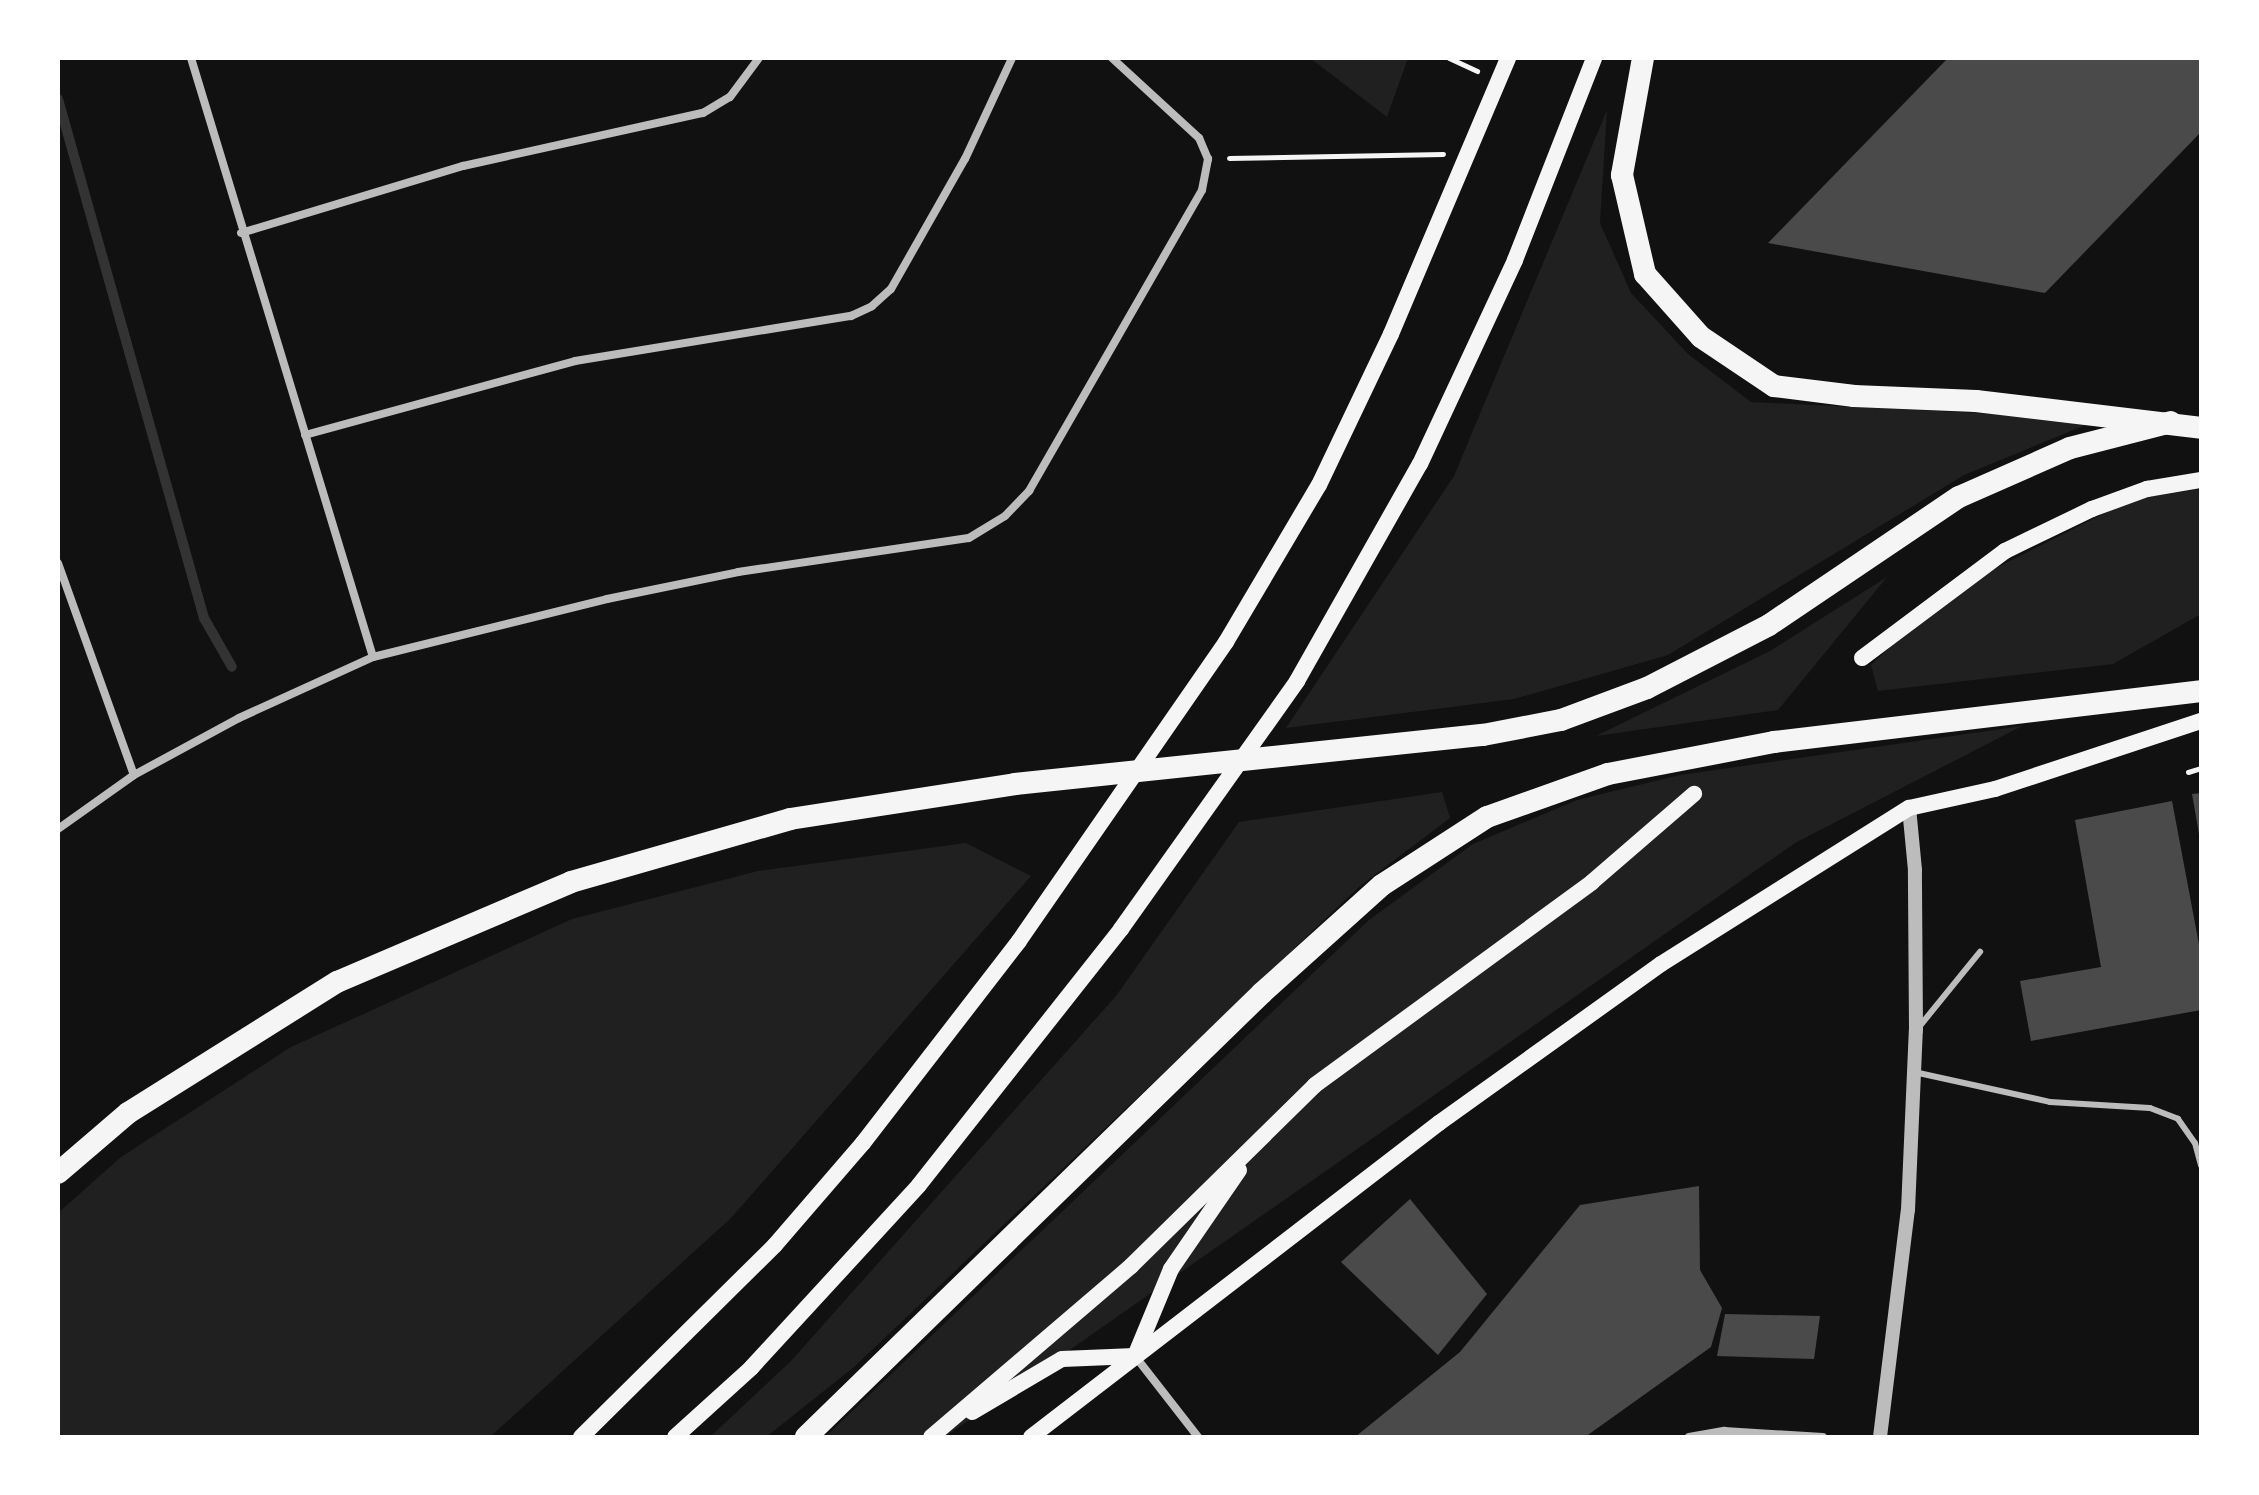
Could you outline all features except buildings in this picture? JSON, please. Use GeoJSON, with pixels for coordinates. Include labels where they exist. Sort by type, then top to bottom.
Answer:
{"type":"FeatureCollection","features":[{"type":"Feature","properties":{"kind":"highway"},"geometry":{"type":"LineString","coordinates":[[1643,58],[1622,175],[1645,274],[1701,337],[1774,386],[2201,426]]}},
{"type":"Feature","properties":{"kind":"highway"},"geometry":{"type":"LineString","coordinates":[[58,1173],[128,1113],[337,982],[571,882],[790,819],[1015,784],[1483,735],[1561,720],[1647,688],[1769,625],[1959,497],[2070,448],[2171,422]]}},
{"type":"Feature","properties":{"kind":"highway"},"geometry":{"type":"LineString","coordinates":[[806,1437],[1262,993],[1382,885],[1487,817],[1608,774],[1774,742],[2201,691]]}},
{"type":"Feature","properties":{"kind":"main road"},"geometry":{"type":"LineString","coordinates":[[581,1437],[775,1245],[863,1143],[1019,941],[1226,642],[1319,485],[1471,153],[1508,58]]}},
{"type":"Feature","properties":{"kind":"main road"},"geometry":{"type":"LineString","coordinates":[[675,1437],[751,1368],[919,1185],[1121,929],[1297,681],[1420,464],[1515,260],[1594,58]]}},
{"type":"Feature","properties":{"kind":"main road"},"geometry":{"type":"LineString","coordinates":[[1862,658],[2005,551],[2106,504],[2147,489],[2201,480]]}},
{"type":"Feature","properties":{"kind":"main road"},"geometry":{"type":"LineString","coordinates":[[1031,1437],[1439,1123],[1661,964],[1909,808],[1995,789],[2201,721]]}},
{"type":"Feature","properties":{"kind":"main road"},"geometry":{"type":"LineString","coordinates":[[932,1436],[1131,1266],[1315,1085],[1592,882],[1694,794]]}},
{"type":"Feature","properties":{"kind":"main road"},"geometry":{"type":"LineString","coordinates":[[1135,1356],[1171,1269],[1261,1137]]}},
{"type":"Feature","properties":{"kind":"main road"},"geometry":{"type":"LineString","coordinates":[[932,1436],[1062,1359],[1135,1356]]}},
{"type":"Feature","properties":{"kind":"street"},"geometry":{"type":"LineString","coordinates":[[191,58],[241,233],[373,657]]}},
{"type":"Feature","properties":{"kind":"street"},"geometry":{"type":"LineString","coordinates":[[241,233],[463,166],[703,113],[730,97],[759,58]]}},
{"type":"Feature","properties":{"kind":"street"},"geometry":{"type":"LineString","coordinates":[[305,435],[575,361],[851,316],[872,306],[891,289],[965,159],[1012,58]]}},
{"type":"Feature","properties":{"kind":"street"},"geometry":{"type":"LineString","coordinates":[[58,829],[134,775],[239,718],[373,657],[724,575],[969,538],[1005,516],[1029,491],[1202,190],[1208,159],[1199,138],[1112,58]]}},
{"type":"Feature","properties":{"kind":"street"},"geometry":{"type":"LineString","coordinates":[[58,563],[134,775]]}},
{"type":"Feature","properties":{"kind":"street"},"geometry":{"type":"LineString","coordinates":[[1880,1437],[1908,1210],[1916,1030],[1915,870],[1909,808]]}},
{"type":"Feature","properties":{"kind":"street"},"geometry":{"type":"LineString","coordinates":[[1135,1356],[1198,1437]]}},
{"type":"Feature","properties":{"kind":"street"},"geometry":{"type":"LineString","coordinates":[[1689,1437],[1724,1431],[1823,1437]]}},
{"type":"Feature","properties":{"kind":"lane"},"geometry":{"type":"LineString","coordinates":[[1916,1030],[1980,952]]}},
{"type":"Feature","properties":{"kind":"lane"},"geometry":{"type":"LineString","coordinates":[[1914,1072],[2050,1102],[2150,1108],[2178,1119],[2195,1143],[2201,1165]]}},
{"type":"Feature","properties":{"kind":"path"},"geometry":{"type":"LineString","coordinates":[[1208,159],[1471,153]]}},
{"type":"Feature","properties":{"kind":"path"},"geometry":{"type":"LineString","coordinates":[[2188,772],[2201,768]]}},
{"type":"Feature","properties":{"kind":"shaded area"},"geometry":{"type":"Polygon","coordinates":[[[1310,58],[1408,58],[1387,117],[1310,58]]]}},
{"type":"Feature","properties":{"kind":"shaded area"},"geometry":{"type":"Polygon","coordinates":[[[1607,110],[1600,223],[1631,293],[1688,354],[1751,402],[2100,419],[1964,475],[1668,655],[1514,699],[1286,728],[1454,476],[1607,110]]]}},
{"type":"Feature","properties":{"kind":"shaded area"},"geometry":{"type":"Polygon","coordinates":[[[2201,489],[2201,614],[2113,664],[1878,691],[1871,665],[1910,628],[1988,572],[2133,499],[2201,489]]]}},
{"type":"Feature","properties":{"kind":"shaded area"},"geometry":{"type":"Polygon","coordinates":[[[1887,577],[1778,710],[1596,736],[1770,651],[1887,577]]]}},
{"type":"Feature","properties":{"kind":"shaded area"},"geometry":{"type":"Polygon","coordinates":[[[2022,726],[1795,843],[945,1437],[825,1437],[1369,920],[1473,844],[1577,800],[1680,775],[2022,726]]]}},
{"type":"Feature","properties":{"kind":"shaded area"},"geometry":{"type":"Polygon","coordinates":[[[1442,792],[1450,818],[1360,886],[854,1367],[766,1437],[710,1437],[791,1361],[1116,996],[1239,822],[1442,792]]]}},
{"type":"Feature","properties":{"kind":"shaded area"},"geometry":{"type":"Polygon","coordinates":[[[966,843],[1031,876],[731,1218],[490,1437],[58,1437],[58,1213],[121,1157],[291,1047],[572,919],[758,871],[966,843]]]}},
{"type":"Feature","properties":{"kind":"waterway"},"geometry":{"type":"LineString","coordinates":[[58,99],[204,618],[232,667]]}}]}
